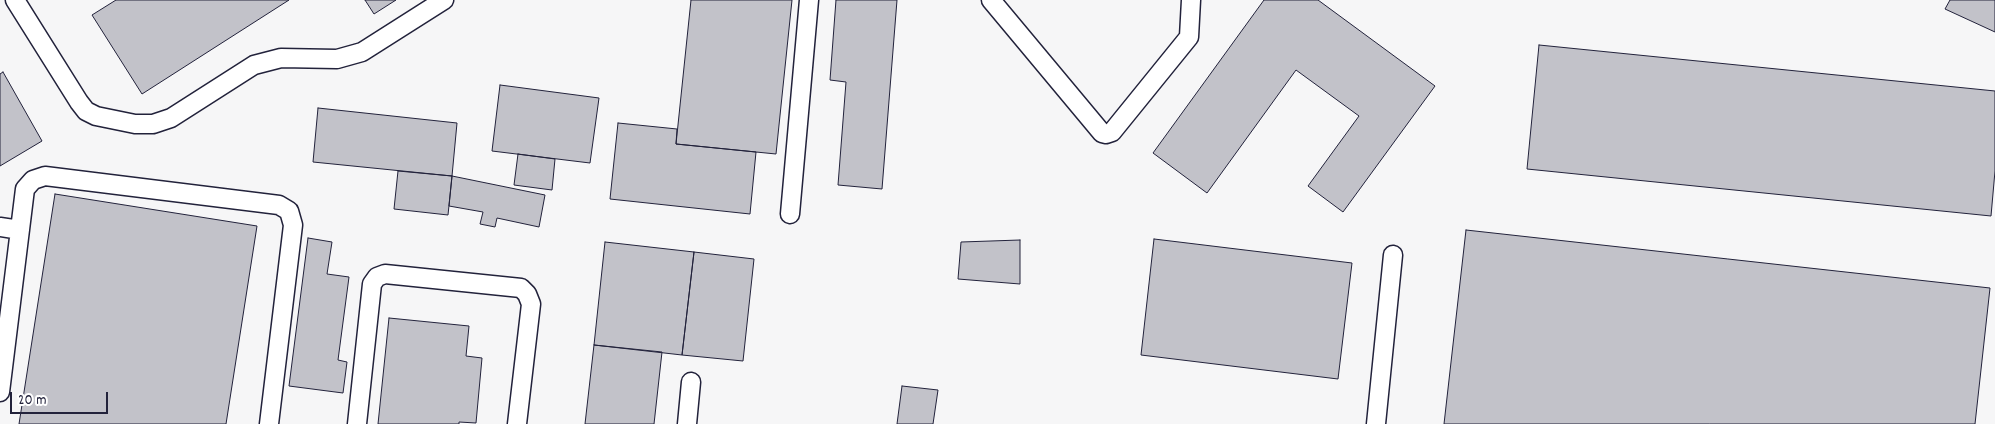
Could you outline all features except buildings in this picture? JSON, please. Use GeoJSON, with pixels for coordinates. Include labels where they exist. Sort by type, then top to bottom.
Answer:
{"type":"FeatureCollection","features":[{"type":"Feature","properties":{"kind":"lane"},"geometry":{"type":"LineString","coordinates":[[15,0],[86,111],[96,116],[135,124],[153,124],[171,118],[254,66],[280,58],[337,59],[362,52],[444,0]]}},
{"type":"Feature","properties":{"kind":"lane"},"geometry":{"type":"LineString","coordinates":[[790,214],[809,0]]}},
{"type":"Feature","properties":{"kind":"lane"},"geometry":{"type":"LineString","coordinates":[[992,0],[1102,133],[1106,134],[1112,132],[1188,36],[1191,0]]}},
{"type":"Feature","properties":{"kind":"lane"},"geometry":{"type":"LineString","coordinates":[[0,392],[25,189],[33,180],[45,176],[279,205],[289,210],[293,225],[269,424]]}},
{"type":"Feature","properties":{"kind":"lane"},"geometry":{"type":"LineString","coordinates":[[0,227],[20,230]]}},
{"type":"Feature","properties":{"kind":"lane"},"geometry":{"type":"LineString","coordinates":[[1376,424],[1393,255]]}},
{"type":"Feature","properties":{"kind":"lane"},"geometry":{"type":"LineString","coordinates":[[357,424],[372,284],[377,277],[385,274],[521,288],[527,294],[531,304],[517,424]]}},
{"type":"Feature","properties":{"kind":"lane"},"geometry":{"type":"LineString","coordinates":[[686,424],[691,382]]}}]}
